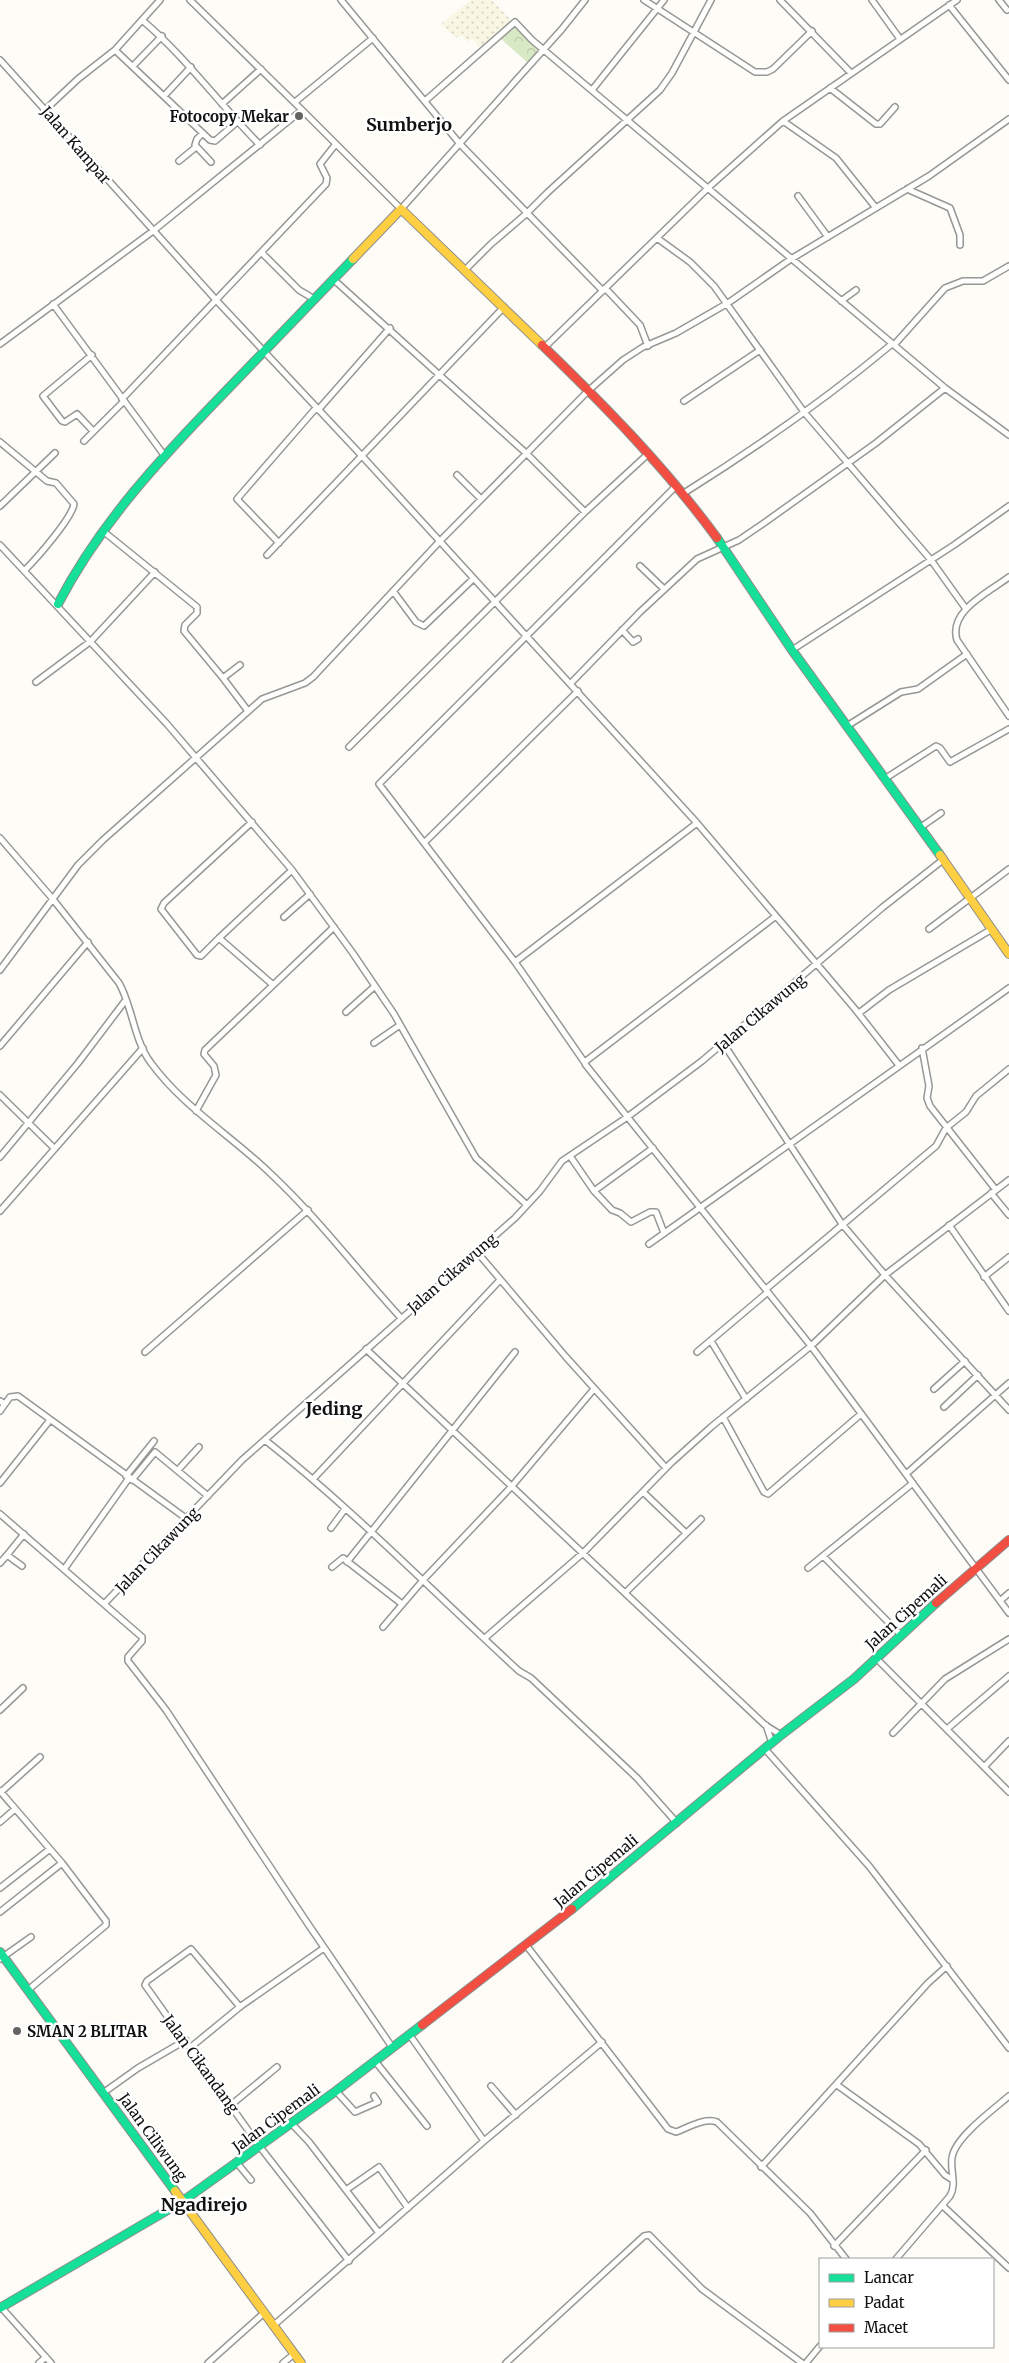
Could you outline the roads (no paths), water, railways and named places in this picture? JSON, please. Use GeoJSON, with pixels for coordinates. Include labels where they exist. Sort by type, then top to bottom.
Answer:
{"type":"FeatureCollection","features":[{"type":"Feature","properties":{"kind":"main road"},"geometry":{"type":"LineString","coordinates":[[58,604],[83,558],[164,455],[401,209],[611,412],[684,493],[724,547],[792,650],[944,859],[1009,954]]}},
{"type":"Feature","properties":{"kind":"main road","name":"Jalan Cipemali"},"geometry":{"type":"LineString","coordinates":[[1,2307],[183,2201],[336,2091],[526,1945],[781,1735],[854,1679],[976,1567],[1009,1540]]}},
{"type":"Feature","properties":{"kind":"main road","name":"Jalan Ciliwung"},"geometry":{"type":"LineString","coordinates":[[1,1956],[28,1990],[301,2363]]}},
{"type":"Feature","properties":{"kind":"street"},"geometry":{"type":"LineString","coordinates":[[46,110],[78,79],[115,50],[160,0]]}},
{"type":"Feature","properties":{"kind":"street"},"geometry":{"type":"LineString","coordinates":[[190,0],[401,209],[586,0]]}},
{"type":"Feature","properties":{"kind":"street"},"geometry":{"type":"LineString","coordinates":[[341,0],[460,144],[526,214],[636,320],[645,346]]}},
{"type":"Feature","properties":{"kind":"street"},"geometry":{"type":"LineString","coordinates":[[644,0],[742,66],[760,73],[773,69],[812,31]]}},
{"type":"Feature","properties":{"kind":"street"},"geometry":{"type":"LineString","coordinates":[[592,90],[664,0]]}},
{"type":"Feature","properties":{"kind":"street"},"geometry":{"type":"LineString","coordinates":[[465,270],[627,118],[652,98],[673,72],[711,0]]}},
{"type":"Feature","properties":{"kind":"street"},"geometry":{"type":"LineString","coordinates":[[780,0],[851,73]]}},
{"type":"Feature","properties":{"kind":"street"},"geometry":{"type":"LineString","coordinates":[[872,0],[900,39]]}},
{"type":"Feature","properties":{"kind":"street"},"geometry":{"type":"LineString","coordinates":[[545,347],[709,187],[783,121],[957,0]]}},
{"type":"Feature","properties":{"kind":"street"},"geometry":{"type":"LineString","coordinates":[[999,0],[1007,10]]}},
{"type":"Feature","properties":{"kind":"street"},"geometry":{"type":"LineString","coordinates":[[950,5],[1009,80]]}},
{"type":"Feature","properties":{"kind":"street"},"geometry":{"type":"LineString","coordinates":[[142,20],[162,36],[237,122],[260,145]]}},
{"type":"Feature","properties":{"kind":"street"},"geometry":{"type":"LineString","coordinates":[[425,100],[515,22],[592,90],[945,388],[1009,435]]}},
{"type":"Feature","properties":{"kind":"street"},"geometry":{"type":"LineString","coordinates":[[133,66],[162,36]]}},
{"type":"Feature","properties":{"kind":"street"},"geometry":{"type":"LineString","coordinates":[[295,102],[373,38]]}},
{"type":"Feature","properties":{"kind":"street"},"geometry":{"type":"LineString","coordinates":[[115,50],[203,133],[215,141],[237,122]]}},
{"type":"Feature","properties":{"kind":"street","name":"Jalan Kampar"},"geometry":{"type":"LineString","coordinates":[[0,60],[153,231],[571,683],[697,823],[859,1013],[898,1064]]}},
{"type":"Feature","properties":{"kind":"street"},"geometry":{"type":"LineString","coordinates":[[164,96],[191,67]]}},
{"type":"Feature","properties":{"kind":"street"},"geometry":{"type":"LineString","coordinates":[[222,104],[261,69]]}},
{"type":"Feature","properties":{"kind":"street"},"geometry":{"type":"LineString","coordinates":[[830,88],[876,124],[880,124],[895,108]]}},
{"type":"Feature","properties":{"kind":"street"},"geometry":{"type":"LineString","coordinates":[[0,344],[153,231],[302,110]]}},
{"type":"Feature","properties":{"kind":"street"},"geometry":{"type":"LineString","coordinates":[[0,970],[78,865],[103,840],[266,697],[298,686],[313,678],[439,542],[588,391],[623,360],[645,346],[659,342],[728,303],[791,259],[907,189],[1009,119]]}},
{"type":"Feature","properties":{"kind":"street"},"geometry":{"type":"LineString","coordinates":[[783,121],[836,158],[876,208]]}},
{"type":"Feature","properties":{"kind":"street"},"geometry":{"type":"LineString","coordinates":[[179,162],[196,147],[197,139],[203,133]]}},
{"type":"Feature","properties":{"kind":"street"},"geometry":{"type":"LineString","coordinates":[[84,441],[326,184],[321,162],[335,145]]}},
{"type":"Feature","properties":{"kind":"street"},"geometry":{"type":"LineString","coordinates":[[196,147],[211,162]]}},
{"type":"Feature","properties":{"kind":"street"},"geometry":{"type":"LineString","coordinates":[[907,189],[950,208],[960,235],[960,245]]}},
{"type":"Feature","properties":{"kind":"street"},"geometry":{"type":"LineString","coordinates":[[798,196],[828,237]]}},
{"type":"Feature","properties":{"kind":"street"},"geometry":{"type":"LineString","coordinates":[[657,238],[690,262],[728,303],[804,412],[931,560],[966,609]]}},
{"type":"Feature","properties":{"kind":"street"},"geometry":{"type":"LineString","coordinates":[[262,252],[298,288],[314,299]]}},
{"type":"Feature","properties":{"kind":"street"},"geometry":{"type":"LineString","coordinates":[[684,493],[753,450],[893,344],[945,288],[963,281],[983,282],[1009,266]]}},
{"type":"Feature","properties":{"kind":"street"},"geometry":{"type":"LineString","coordinates":[[333,279],[390,328],[439,376],[526,453],[585,512]]}},
{"type":"Feature","properties":{"kind":"street"},"geometry":{"type":"LineString","coordinates":[[841,301],[856,290]]}},
{"type":"Feature","properties":{"kind":"street"},"geometry":{"type":"LineString","coordinates":[[53,304],[164,455]]}},
{"type":"Feature","properties":{"kind":"street"},"geometry":{"type":"LineString","coordinates":[[267,555],[504,307]]}},
{"type":"Feature","properties":{"kind":"street"},"geometry":{"type":"LineString","coordinates":[[279,543],[237,499],[390,328]]}},
{"type":"Feature","properties":{"kind":"street"},"geometry":{"type":"LineString","coordinates":[[684,402],[760,350]]}},
{"type":"Feature","properties":{"kind":"street"},"geometry":{"type":"LineString","coordinates":[[92,355],[43,396],[62,421],[65,422],[77,414],[93,432]]}},
{"type":"Feature","properties":{"kind":"street"},"geometry":{"type":"LineString","coordinates":[[571,683],[622,630],[697,559],[739,540],[847,464],[914,414],[945,388]]}},
{"type":"Feature","properties":{"kind":"street"},"geometry":{"type":"LineString","coordinates":[[0,442],[47,481],[56,483],[69,495],[74,506],[40,555],[25,570]]}},
{"type":"Feature","properties":{"kind":"street"},"geometry":{"type":"LineString","coordinates":[[0,506],[55,453]]}},
{"type":"Feature","properties":{"kind":"street"},"geometry":{"type":"LineString","coordinates":[[349,747],[585,512],[648,454]]}},
{"type":"Feature","properties":{"kind":"street"},"geometry":{"type":"LineString","coordinates":[[457,475],[481,499]]}},
{"type":"Feature","properties":{"kind":"street"},"geometry":{"type":"LineString","coordinates":[[676,486],[528,637],[379,784],[515,962],[585,1063],[626,1118],[701,1207],[811,1346],[1009,1613]]}},
{"type":"Feature","properties":{"kind":"street"},"geometry":{"type":"LineString","coordinates":[[792,650],[1009,507]]}},
{"type":"Feature","properties":{"kind":"street"},"geometry":{"type":"LineString","coordinates":[[104,531],[198,609],[185,625],[184,631],[248,711]]}},
{"type":"Feature","properties":{"kind":"street"},"geometry":{"type":"LineString","coordinates":[[0,545],[58,604],[197,757],[292,870],[334,927],[400,1025],[476,1158],[527,1205]]}},
{"type":"Feature","properties":{"kind":"street"},"geometry":{"type":"LineString","coordinates":[[640,566],[664,589]]}},
{"type":"Feature","properties":{"kind":"street"},"geometry":{"type":"LineString","coordinates":[[36,682],[91,641],[155,572]]}},
{"type":"Feature","properties":{"kind":"street"},"geometry":{"type":"LineString","coordinates":[[1009,577],[966,609],[959,616],[954,632],[957,640],[1009,716]]}},
{"type":"Feature","properties":{"kind":"street"},"geometry":{"type":"LineString","coordinates":[[393,591],[416,622],[424,626],[473,579]]}},
{"type":"Feature","properties":{"kind":"street"},"geometry":{"type":"LineString","coordinates":[[622,630],[632,641],[638,640]]}},
{"type":"Feature","properties":{"kind":"street"},"geometry":{"type":"LineString","coordinates":[[847,726],[901,692],[918,689],[967,654]]}},
{"type":"Feature","properties":{"kind":"street"},"geometry":{"type":"LineString","coordinates":[[223,678],[240,665]]}},
{"type":"Feature","properties":{"kind":"street"},"geometry":{"type":"LineString","coordinates":[[425,842],[578,691]]}},
{"type":"Feature","properties":{"kind":"street"},"geometry":{"type":"LineString","coordinates":[[886,778],[936,746],[940,748],[950,762],[1009,729]]}},
{"type":"Feature","properties":{"kind":"street"},"geometry":{"type":"LineString","coordinates":[[921,827],[942,814]]}},
{"type":"Feature","properties":{"kind":"street"},"geometry":{"type":"LineString","coordinates":[[252,822],[164,903],[160,909],[197,956],[201,956],[292,870]]}},
{"type":"Feature","properties":{"kind":"street"},"geometry":{"type":"LineString","coordinates":[[515,962],[697,823]]}},
{"type":"Feature","properties":{"kind":"street"},"geometry":{"type":"LineString","coordinates":[[0,838],[88,942],[124,990],[125,1001],[143,1048],[152,1065],[196,1111],[246,1151],[308,1210],[401,1318]]}},
{"type":"Feature","properties":{"kind":"street","name":"Jalan Cikawung"},"geometry":{"type":"LineString","coordinates":[[105,1604],[242,1460],[477,1252],[527,1205],[543,1188],[558,1166],[626,1118],[723,1043],[883,907],[944,859]]}},
{"type":"Feature","properties":{"kind":"street"},"geometry":{"type":"LineString","coordinates":[[928,929],[1009,869]]}},
{"type":"Feature","properties":{"kind":"street"},"geometry":{"type":"LineString","coordinates":[[284,917],[310,894]]}},
{"type":"Feature","properties":{"kind":"street"},"geometry":{"type":"LineString","coordinates":[[585,1063],[776,916]]}},
{"type":"Feature","properties":{"kind":"street"},"geometry":{"type":"LineString","coordinates":[[196,1111],[216,1075],[214,1066],[204,1054],[205,1050],[272,984],[334,927]]}},
{"type":"Feature","properties":{"kind":"street"},"geometry":{"type":"LineString","coordinates":[[859,1013],[889,990],[992,929]]}},
{"type":"Feature","properties":{"kind":"street"},"geometry":{"type":"LineString","coordinates":[[219,938],[272,984]]}},
{"type":"Feature","properties":{"kind":"street"},"geometry":{"type":"LineString","coordinates":[[0,1046],[88,942]]}},
{"type":"Feature","properties":{"kind":"street"},"geometry":{"type":"LineString","coordinates":[[346,1012],[375,986]]}},
{"type":"Feature","properties":{"kind":"street"},"geometry":{"type":"LineString","coordinates":[[649,1244],[790,1145],[898,1064],[1009,988]]}},
{"type":"Feature","properties":{"kind":"street"},"geometry":{"type":"LineString","coordinates":[[0,1157],[125,1001]]}},
{"type":"Feature","properties":{"kind":"street"},"geometry":{"type":"LineString","coordinates":[[374,1044],[400,1025]]}},
{"type":"Feature","properties":{"kind":"street"},"geometry":{"type":"LineString","coordinates":[[723,1043],[842,1224],[885,1275],[1009,1410]]}},
{"type":"Feature","properties":{"kind":"street"},"geometry":{"type":"LineString","coordinates":[[0,1210],[143,1048]]}},
{"type":"Feature","properties":{"kind":"street"},"geometry":{"type":"LineString","coordinates":[[922,1048],[929,1086],[928,1102],[994,1191],[1009,1215]]}},
{"type":"Feature","properties":{"kind":"street"},"geometry":{"type":"LineString","coordinates":[[698,1352],[842,1224],[936,1146],[946,1128],[966,1112],[976,1096],[1009,1069]]}},
{"type":"Feature","properties":{"kind":"street"},"geometry":{"type":"LineString","coordinates":[[0,1095],[54,1148]]}},
{"type":"Feature","properties":{"kind":"street"},"geometry":{"type":"LineString","coordinates":[[594,1191],[653,1148]]}},
{"type":"Feature","properties":{"kind":"street"},"geometry":{"type":"LineString","coordinates":[[570,1156],[594,1191],[612,1210],[620,1213],[628,1221],[650,1212],[656,1212],[664,1233]]}},
{"type":"Feature","properties":{"kind":"street"},"geometry":{"type":"LineString","coordinates":[[485,1638],[583,1553],[666,1468],[723,1417],[811,1346],[885,1275],[1009,1180]]}},
{"type":"Feature","properties":{"kind":"street"},"geometry":{"type":"LineString","coordinates":[[145,1352],[308,1210]]}},
{"type":"Feature","properties":{"kind":"street"},"geometry":{"type":"LineString","coordinates":[[949,1225],[1009,1311]]}},
{"type":"Feature","properties":{"kind":"street"},"geometry":{"type":"LineString","coordinates":[[477,1252],[594,1389],[666,1468]]}},
{"type":"Feature","properties":{"kind":"street"},"geometry":{"type":"LineString","coordinates":[[984,1277],[1009,1256]]}},
{"type":"Feature","properties":{"kind":"street"},"geometry":{"type":"LineString","coordinates":[[314,1478],[402,1382],[500,1280]]}},
{"type":"Feature","properties":{"kind":"street"},"geometry":{"type":"LineString","coordinates":[[711,1341],[746,1399]]}},
{"type":"Feature","properties":{"kind":"street"},"geometry":{"type":"LineString","coordinates":[[366,1349],[765,1725],[781,1735]]}},
{"type":"Feature","properties":{"kind":"street"},"geometry":{"type":"LineString","coordinates":[[347,1562],[515,1352]]}},
{"type":"Feature","properties":{"kind":"street"},"geometry":{"type":"LineString","coordinates":[[934,1390],[965,1361]]}},
{"type":"Feature","properties":{"kind":"street"},"geometry":{"type":"LineString","coordinates":[[944,1407],[978,1375]]}},
{"type":"Feature","properties":{"kind":"street"},"geometry":{"type":"LineString","coordinates":[[906,1474],[1009,1383]]}},
{"type":"Feature","properties":{"kind":"street"},"geometry":{"type":"LineString","coordinates":[[382,1627],[424,1579],[512,1486],[594,1389]]}},
{"type":"Feature","properties":{"kind":"street"},"geometry":{"type":"LineString","coordinates":[[0,1411],[2,1403],[10,1397],[18,1396],[187,1519]]}},
{"type":"Feature","properties":{"kind":"street"},"geometry":{"type":"LineString","coordinates":[[1003,1403],[1009,1398]]}},
{"type":"Feature","properties":{"kind":"street"},"geometry":{"type":"LineString","coordinates":[[723,1417],[764,1492],[768,1494],[861,1414]]}},
{"type":"Feature","properties":{"kind":"street"},"geometry":{"type":"LineString","coordinates":[[0,1483],[50,1420]]}},
{"type":"Feature","properties":{"kind":"street"},"geometry":{"type":"LineString","coordinates":[[265,1440],[314,1478],[344,1509],[424,1579],[519,1672],[531,1678],[637,1778],[676,1822]]}},
{"type":"Feature","properties":{"kind":"street"},"geometry":{"type":"LineString","coordinates":[[65,1568],[154,1441]]}},
{"type":"Feature","properties":{"kind":"street"},"geometry":{"type":"LineString","coordinates":[[178,1470],[199,1447]]}},
{"type":"Feature","properties":{"kind":"street"},"geometry":{"type":"LineString","coordinates":[[129,1478],[155,1452],[208,1496]]}},
{"type":"Feature","properties":{"kind":"street"},"geometry":{"type":"LineString","coordinates":[[808,1568],[913,1483]]}},
{"type":"Feature","properties":{"kind":"street"},"geometry":{"type":"LineString","coordinates":[[643,1492],[686,1533]]}},
{"type":"Feature","properties":{"kind":"street"},"geometry":{"type":"LineString","coordinates":[[331,1528],[344,1509]]}},
{"type":"Feature","properties":{"kind":"street"},"geometry":{"type":"LineString","coordinates":[[0,1514],[65,1568],[142,1637],[142,1641],[128,1657],[128,1660],[176,1724],[392,2047]]}},
{"type":"Feature","properties":{"kind":"street"},"geometry":{"type":"LineString","coordinates":[[626,1592],[701,1519]]}},
{"type":"Feature","properties":{"kind":"street"},"geometry":{"type":"LineString","coordinates":[[0,1563],[24,1534]]}},
{"type":"Feature","properties":{"kind":"street"},"geometry":{"type":"LineString","coordinates":[[7,1554],[22,1566]]}},
{"type":"Feature","properties":{"kind":"street"},"geometry":{"type":"LineString","coordinates":[[822,1556],[901,1635]]}},
{"type":"Feature","properties":{"kind":"street"},"geometry":{"type":"LineString","coordinates":[[332,1568],[340,1558],[402,1604]]}},
{"type":"Feature","properties":{"kind":"street"},"geometry":{"type":"LineString","coordinates":[[1000,1601],[1009,1593]]}},
{"type":"Feature","properties":{"kind":"street"},"geometry":{"type":"LineString","coordinates":[[893,1733],[945,1679],[1009,1639]]}},
{"type":"Feature","properties":{"kind":"street"},"geometry":{"type":"LineString","coordinates":[[876,1658],[1009,1792]]}},
{"type":"Feature","properties":{"kind":"street"},"geometry":{"type":"LineString","coordinates":[[947,1729],[1009,1676]]}},
{"type":"Feature","properties":{"kind":"street"},"geometry":{"type":"LineString","coordinates":[[0,1710],[23,1688]]}},
{"type":"Feature","properties":{"kind":"street"},"geometry":{"type":"LineString","coordinates":[[765,1725],[772,1743]]}},
{"type":"Feature","properties":{"kind":"street"},"geometry":{"type":"LineString","coordinates":[[984,1767],[1009,1741]]}},
{"type":"Feature","properties":{"kind":"street"},"geometry":{"type":"LineString","coordinates":[[765,1750],[868,1866],[1009,2048]]}},
{"type":"Feature","properties":{"kind":"street"},"geometry":{"type":"LineString","coordinates":[[28,1990],[106,1924],[106,1920],[62,1863],[0,1792],[40,1757]]}},
{"type":"Feature","properties":{"kind":"street"},"geometry":{"type":"LineString","coordinates":[[0,1822],[15,1809]]}},
{"type":"Feature","properties":{"kind":"street"},"geometry":{"type":"LineString","coordinates":[[0,1888],[50,1849]]}},
{"type":"Feature","properties":{"kind":"street"},"geometry":{"type":"LineString","coordinates":[[0,1912],[62,1863]]}},
{"type":"Feature","properties":{"kind":"street"},"geometry":{"type":"LineString","coordinates":[[1,1956],[31,1937]]}},
{"type":"Feature","properties":{"kind":"street"},"geometry":{"type":"LineString","coordinates":[[526,1945],[668,2129],[676,2132],[712,2120],[722,2127],[810,2213],[845,2258]]}},
{"type":"Feature","properties":{"kind":"street"},"geometry":{"type":"LineString","coordinates":[[191,2047],[240,2007],[324,1948]]}},
{"type":"Feature","properties":{"kind":"street","name":"Jalan Cikandang"},"geometry":{"type":"LineString","coordinates":[[240,2007],[191,1949],[147,1981],[146,1987],[191,2047],[260,2147],[348,2261]]}},
{"type":"Feature","properties":{"kind":"street"},"geometry":{"type":"LineString","coordinates":[[761,2167],[928,1983],[947,1966]]}},
{"type":"Feature","properties":{"kind":"street"},"geometry":{"type":"LineString","coordinates":[[409,2034],[484,2142]]}},
{"type":"Feature","properties":{"kind":"street"},"geometry":{"type":"LineString","coordinates":[[103,2093],[138,2068],[186,2040]]}},
{"type":"Feature","properties":{"kind":"street"},"geometry":{"type":"LineString","coordinates":[[274,2325],[602,2042]]}},
{"type":"Feature","properties":{"kind":"street"},"geometry":{"type":"LineString","coordinates":[[375,2061],[427,2126]]}},
{"type":"Feature","properties":{"kind":"street"},"geometry":{"type":"LineString","coordinates":[[231,2105],[278,2067]]}},
{"type":"Feature","properties":{"kind":"street"},"geometry":{"type":"LineString","coordinates":[[837,2085],[926,2150],[945,2175],[953,2180]]}},
{"type":"Feature","properties":{"kind":"street"},"geometry":{"type":"LineString","coordinates":[[491,2086],[516,2115]]}},
{"type":"Feature","properties":{"kind":"street"},"geometry":{"type":"LineString","coordinates":[[336,2091],[355,2112],[378,2102],[374,2096]]}},
{"type":"Feature","properties":{"kind":"street"},"geometry":{"type":"LineString","coordinates":[[897,2258],[943,2206],[952,2193],[952,2157],[961,2139],[1009,2096]]}},
{"type":"Feature","properties":{"kind":"street"},"geometry":{"type":"LineString","coordinates":[[292,2124],[379,2233]]}},
{"type":"Feature","properties":{"kind":"street"},"geometry":{"type":"LineString","coordinates":[[834,2246],[926,2150]]}},
{"type":"Feature","properties":{"kind":"street"},"geometry":{"type":"LineString","coordinates":[[237,2163],[252,2180]]}},
{"type":"Feature","properties":{"kind":"street"},"geometry":{"type":"LineString","coordinates":[[346,2190],[379,2167],[408,2208]]}},
{"type":"Feature","properties":{"kind":"street"},"geometry":{"type":"LineString","coordinates":[[943,2206],[1009,2268]]}},
{"type":"Feature","properties":{"kind":"street"},"geometry":{"type":"LineString","coordinates":[[506,2363],[620,2256],[644,2236],[649,2235],[674,2263],[702,2289],[804,2363],[819,2347]]}},
{"type":"Feature","properties":{"kind":"street"},"geometry":{"type":"LineString","coordinates":[[1,2307],[51,2363]]}},
{"type":"Feature","properties":{"kind":"street"},"geometry":{"type":"LineString","coordinates":[[208,2363],[264,2313]]}},
{"type":"Feature","properties":{"kind":"street"},"geometry":{"type":"LineString","coordinates":[[284,2363],[294,2354]]}},
{"type":"Feature","properties":{"kind":"street"},"geometry":{"type":"LineString","coordinates":[[39,2363],[46,2357]]}},
{"type":"Feature","properties":{"kind":"place","name":"Fotocopy Mekar"},"geometry":{"type":"Point","coordinates":[299,116]}},
{"type":"Feature","properties":{"kind":"place","name":"SMAN 2 BLITAR"},"geometry":{"type":"Point","coordinates":[17,2031]}},
{"type":"Feature","properties":{"kind":"district","name":"Sumberjo"},"geometry":{"type":"Point","coordinates":[409,124]}},
{"type":"Feature","properties":{"kind":"district","name":"Jeding"},"geometry":{"type":"Point","coordinates":[334,1408]}},
{"type":"Feature","properties":{"kind":"district","name":"Ngadirejo"},"geometry":{"type":"Point","coordinates":[204,2204]}}]}
